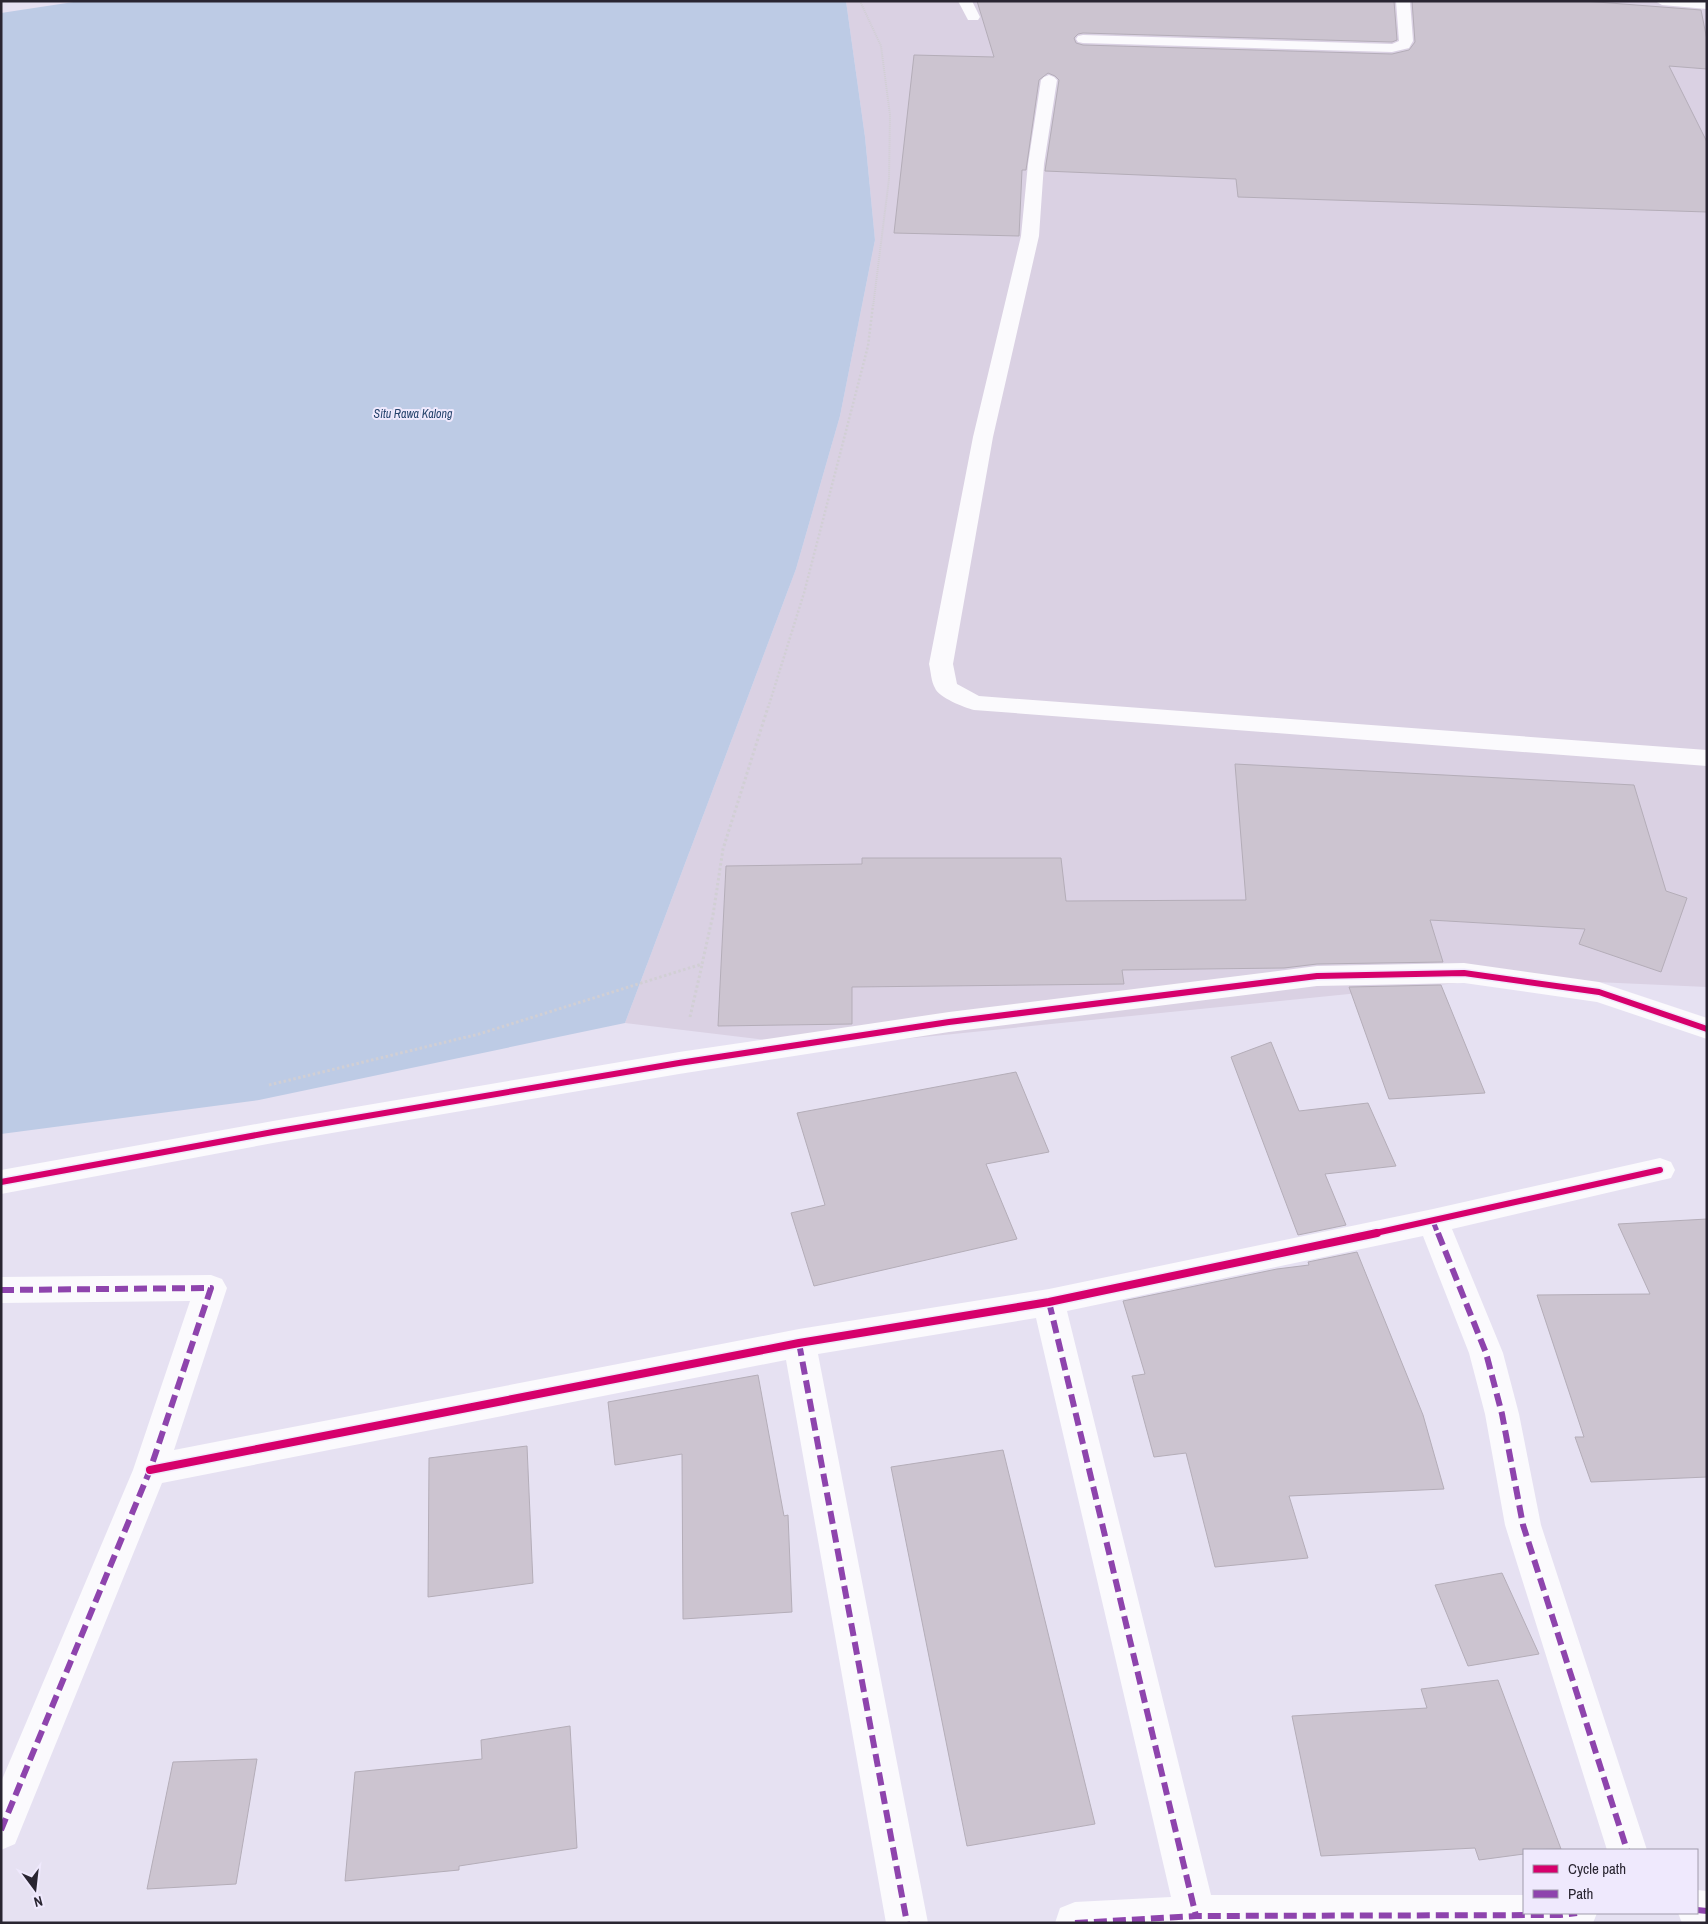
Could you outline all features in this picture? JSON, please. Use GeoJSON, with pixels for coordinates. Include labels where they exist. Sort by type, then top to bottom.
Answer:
{"type":"FeatureCollection","features":[{"type":"Feature","properties":{"kind":"street"},"geometry":{"type":"LineString","coordinates":[[965,1],[973,17]]}},
{"type":"Feature","properties":{"kind":"street"},"geometry":{"type":"LineString","coordinates":[[1083,39],[1392,48],[1404,45],[1406,41],[1403,1]]}},
{"type":"Feature","properties":{"kind":"street"},"geometry":{"type":"LineString","coordinates":[[1662,1],[1707,5]]}},
{"type":"Feature","properties":{"kind":"street"},"geometry":{"type":"LineString","coordinates":[[1049,80],[1036,164],[1030,236],[983,437],[941,664],[946,688],[974,703],[1707,758]]}},
{"type":"Feature","properties":{"kind":"street"},"geometry":{"type":"LineString","coordinates":[[1,1182],[679,1063],[958,1021],[1317,976],[1464,973],[1599,992],[1707,1029]]}},
{"type":"Feature","properties":{"kind":"street"},"geometry":{"type":"LineString","coordinates":[[150,1470],[799,1343],[1049,1302],[1433,1221],[1660,1170]]}},
{"type":"Feature","properties":{"kind":"street"},"geometry":{"type":"LineString","coordinates":[[1433,1221],[1486,1353],[1502,1414],[1523,1525],[1627,1849]]}},
{"type":"Feature","properties":{"kind":"street"},"geometry":{"type":"LineString","coordinates":[[1,1290],[211,1288],[150,1470],[1,1830]]}},
{"type":"Feature","properties":{"kind":"street"},"geometry":{"type":"LineString","coordinates":[[1049,1302],[1196,1916]]}},
{"type":"Feature","properties":{"kind":"street"},"geometry":{"type":"LineString","coordinates":[[799,1343],[907,1923]]}},
{"type":"Feature","properties":{"kind":"street"},"geometry":{"type":"LineString","coordinates":[[1075,1923],[1196,1916],[1568,1914]]}},
{"type":"Feature","properties":{"kind":"path"},"geometry":{"type":"LineString","coordinates":[[267,1085],[479,1034],[702,964],[722,849],[804,593],[868,346],[889,179],[890,115],[881,46],[860,1]]}},
{"type":"Feature","properties":{"kind":"shaded area"},"geometry":{"type":"Polygon","coordinates":[[[846,1],[1707,1],[1707,987],[1507,978],[824,1047],[625,1023],[796,569],[840,416],[875,240],[865,137],[846,1]]]}},
{"type":"Feature","properties":{"kind":"water","name":"Situ Rawa Kalong"},"geometry":{"type":"Polygon","coordinates":[[[80,1],[846,1],[865,137],[875,240],[840,416],[796,569],[625,1023],[259,1100],[1,1134],[1,13],[80,1]]]}},
{"type":"Feature","properties":{"kind":"building"},"geometry":{"type":"Polygon","coordinates":[[[977,1],[1394,1],[1397,40],[1392,42],[1083,33],[1078,34],[1074,38],[1076,43],[1083,45],[1392,54],[1409,50],[1415,42],[1412,1],[1584,1],[1701,10],[1707,40],[1707,69],[1669,66],[1707,142],[1707,212],[1238,197],[1236,179],[1045,171],[1059,80],[1048,73],[1039,80],[1026,170],[1022,170],[1019,236],[894,233],[914,55],[994,57],[977,1]]]}},
{"type":"Feature","properties":{"kind":"building"},"geometry":{"type":"Polygon","coordinates":[[[1235,764],[1634,785],[1666,891],[1687,898],[1661,972],[1579,944],[1585,929],[1430,920],[1443,962],[1317,964],[1284,968],[1122,970],[1124,984],[852,987],[852,1024],[718,1026],[726,866],[862,864],[862,858],[1061,858],[1066,901],[1246,900],[1235,764]]]}},
{"type":"Feature","properties":{"kind":"building"},"geometry":{"type":"Polygon","coordinates":[[[1441,985],[1485,1093],[1389,1099],[1349,987],[1441,985]]]}},
{"type":"Feature","properties":{"kind":"building"},"geometry":{"type":"Polygon","coordinates":[[[1271,1042],[1299,1111],[1368,1103],[1396,1166],[1325,1174],[1346,1225],[1298,1235],[1231,1057],[1271,1042]]]}},
{"type":"Feature","properties":{"kind":"building"},"geometry":{"type":"Polygon","coordinates":[[[1016,1072],[1049,1152],[986,1164],[1017,1239],[814,1286],[791,1213],[825,1205],[797,1113],[1016,1072]]]}},
{"type":"Feature","properties":{"kind":"building"},"geometry":{"type":"Polygon","coordinates":[[[1707,1219],[1707,1477],[1591,1482],[1575,1437],[1584,1437],[1537,1295],[1650,1294],[1618,1224],[1707,1219]]]}},
{"type":"Feature","properties":{"kind":"building"},"geometry":{"type":"Polygon","coordinates":[[[1357,1252],[1423,1415],[1444,1489],[1289,1496],[1308,1558],[1215,1567],[1186,1453],[1154,1457],[1132,1376],[1145,1374],[1123,1301],[1277,1269],[1309,1265],[1308,1262],[1357,1252]]]}},
{"type":"Feature","properties":{"kind":"building"},"geometry":{"type":"Polygon","coordinates":[[[758,1375],[784,1516],[788,1515],[792,1612],[683,1619],[682,1454],[615,1465],[608,1402],[758,1375]]]}},
{"type":"Feature","properties":{"kind":"building"},"geometry":{"type":"Polygon","coordinates":[[[527,1446],[533,1583],[428,1597],[429,1458],[527,1446]]]}},
{"type":"Feature","properties":{"kind":"building"},"geometry":{"type":"Polygon","coordinates":[[[1003,1450],[1095,1824],[967,1846],[891,1467],[1003,1450]]]}},
{"type":"Feature","properties":{"kind":"building"},"geometry":{"type":"Polygon","coordinates":[[[1502,1573],[1539,1654],[1468,1666],[1435,1585],[1502,1573]]]}},
{"type":"Feature","properties":{"kind":"building"},"geometry":{"type":"Polygon","coordinates":[[[1498,1680],[1561,1849],[1523,1849],[1523,1854],[1479,1860],[1475,1848],[1321,1856],[1292,1716],[1427,1708],[1421,1689],[1498,1680]]]}},
{"type":"Feature","properties":{"kind":"building"},"geometry":{"type":"Polygon","coordinates":[[[570,1726],[577,1848],[459,1866],[459,1870],[345,1881],[355,1772],[482,1759],[481,1740],[570,1726]]]}},
{"type":"Feature","properties":{"kind":"building"},"geometry":{"type":"Polygon","coordinates":[[[257,1759],[236,1884],[147,1889],[173,1762],[257,1759]]]}},
{"type":"Feature","properties":{"kind":"marked path"},"geometry":{"type":"LineString","coordinates":[[1433,1221],[1486,1353],[1502,1414],[1523,1525],[1627,1849]]}},
{"type":"Feature","properties":{"kind":"marked path"},"geometry":{"type":"LineString","coordinates":[[1,1290],[211,1288],[150,1470],[1,1830]]}},
{"type":"Feature","properties":{"kind":"marked path"},"geometry":{"type":"LineString","coordinates":[[1049,1302],[1196,1916]]}},
{"type":"Feature","properties":{"kind":"marked path"},"geometry":{"type":"LineString","coordinates":[[799,1343],[907,1923]]}},
{"type":"Feature","properties":{"kind":"marked path"},"geometry":{"type":"LineString","coordinates":[[1698,1910],[1707,1911]]}},
{"type":"Feature","properties":{"kind":"marked path"},"geometry":{"type":"LineString","coordinates":[[1075,1923],[1196,1916],[1568,1914]]}},
{"type":"Feature","properties":{"kind":"cycle path"},"geometry":{"type":"LineString","coordinates":[[1,1182],[273,1132],[679,1063],[949,1022],[1317,976],[1464,973],[1599,992],[1707,1029]]}},
{"type":"Feature","properties":{"kind":"cycle path"},"geometry":{"type":"LineString","coordinates":[[150,1470],[799,1343],[1049,1302],[1433,1221],[1660,1170]]}}]}
